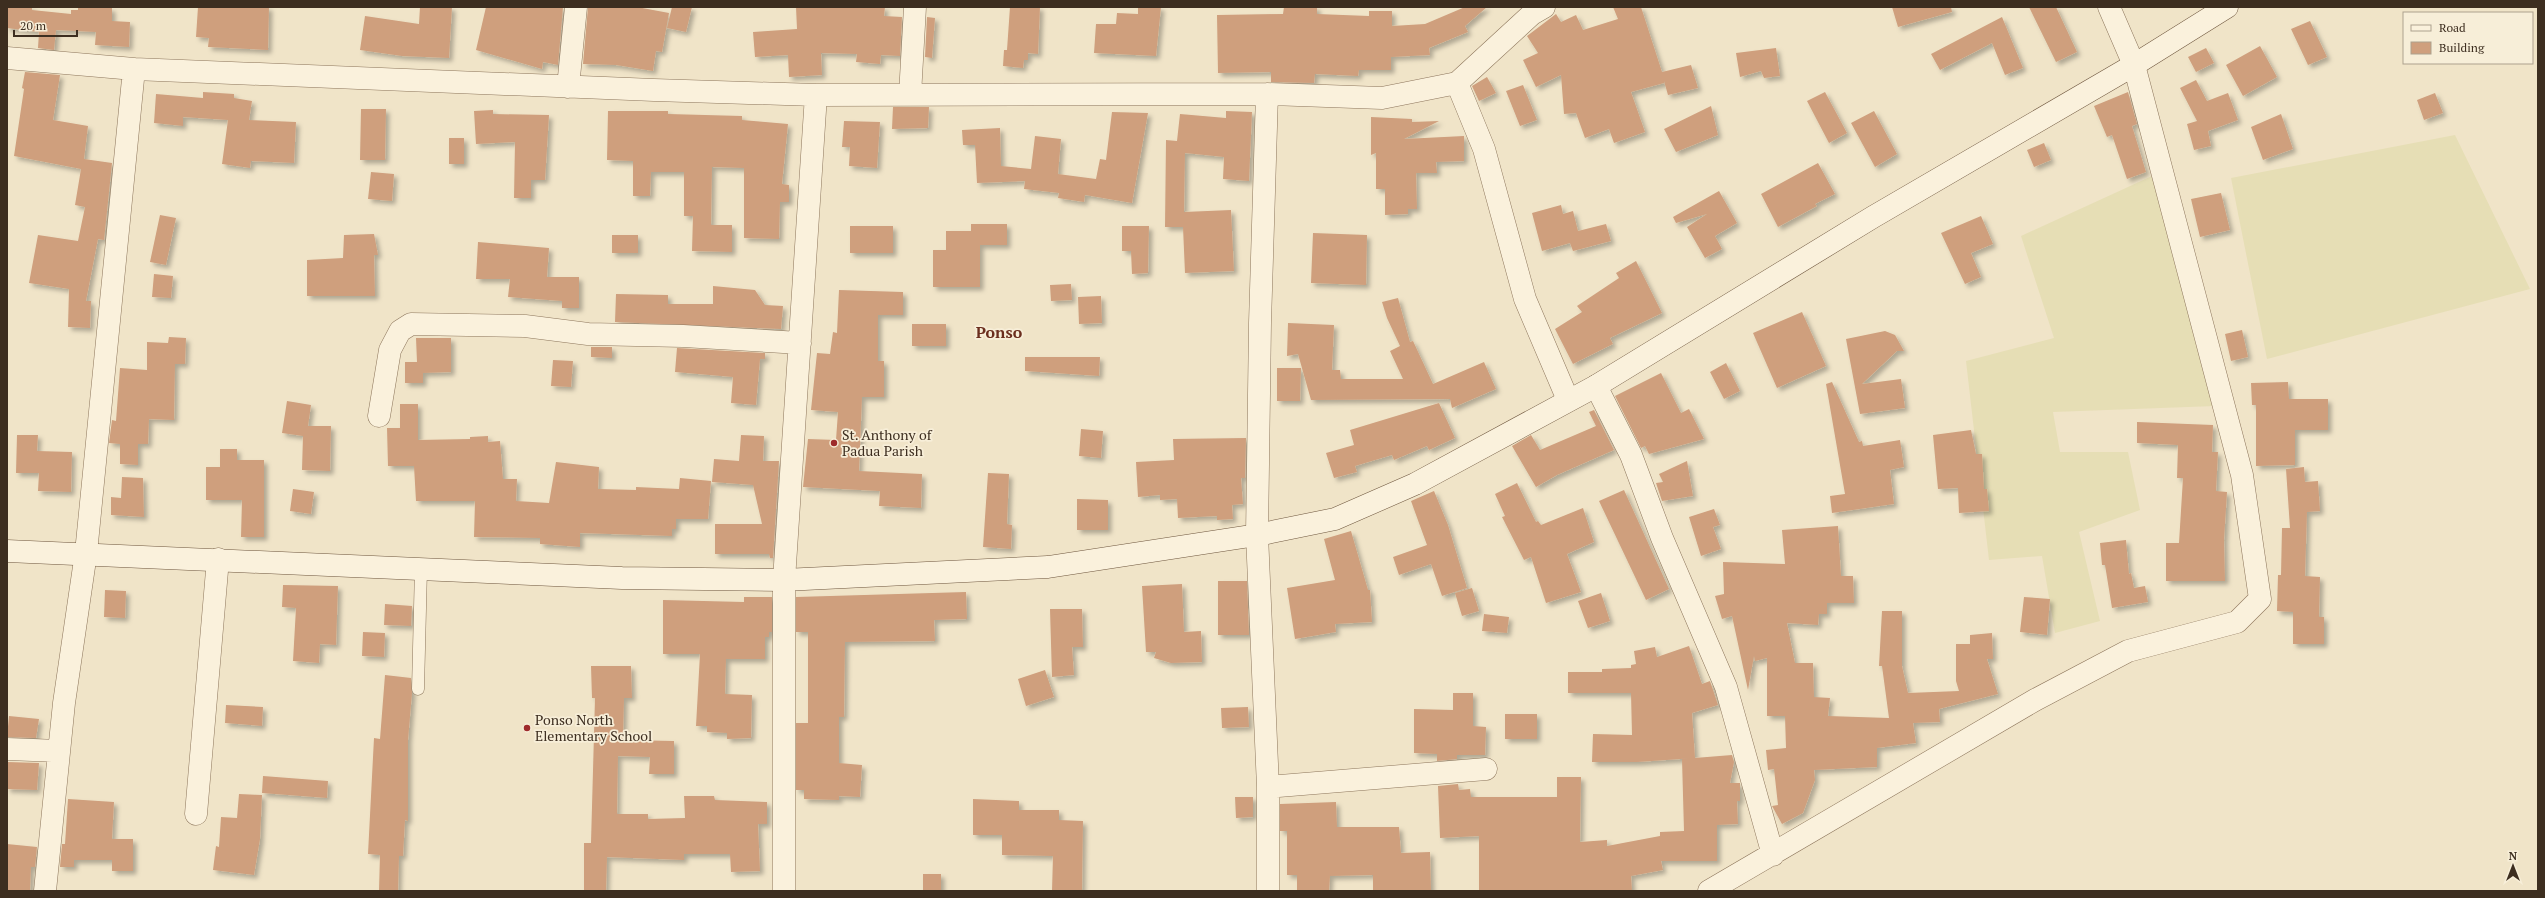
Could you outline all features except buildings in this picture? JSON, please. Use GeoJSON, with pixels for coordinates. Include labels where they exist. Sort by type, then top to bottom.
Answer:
{"type":"FeatureCollection","features":[{"type":"Feature","properties":{"kind":"street"},"geometry":{"type":"LineString","coordinates":[[568,87],[576,7]]}},
{"type":"Feature","properties":{"kind":"street"},"geometry":{"type":"LineString","coordinates":[[910,95],[916,7]]}},
{"type":"Feature","properties":{"kind":"street"},"geometry":{"type":"LineString","coordinates":[[7,58],[134,69],[568,87],[816,95],[1267,94],[1382,98],[1457,83],[1532,14],[1544,7]]}},
{"type":"Feature","properties":{"kind":"street"},"geometry":{"type":"LineString","coordinates":[[1709,891],[1773,855],[2035,700],[2128,651],[2238,622],[2260,598],[2242,475],[2134,64],[2109,7]]}},
{"type":"Feature","properties":{"kind":"street"},"geometry":{"type":"LineString","coordinates":[[7,551],[86,553],[622,578],[784,580],[1048,567],[1257,535],[1335,519],[1415,484],[1596,386],[1873,217],[2134,64],[2227,7]]}},
{"type":"Feature","properties":{"kind":"street"},"geometry":{"type":"LineString","coordinates":[[45,891],[59,751],[86,553],[134,69]]}},
{"type":"Feature","properties":{"kind":"street"},"geometry":{"type":"LineString","coordinates":[[1457,83],[1484,149],[1525,299],[1568,400]]}},
{"type":"Feature","properties":{"kind":"street"},"geometry":{"type":"LineString","coordinates":[[1267,94],[1260,323],[1257,535],[1268,787],[1268,891]]}},
{"type":"Feature","properties":{"kind":"street"},"geometry":{"type":"LineString","coordinates":[[784,891],[784,580],[816,95]]}},
{"type":"Feature","properties":{"kind":"street"},"geometry":{"type":"LineString","coordinates":[[379,416],[390,350],[400,331],[411,324],[525,326],[588,334],[683,336],[800,343]]}},
{"type":"Feature","properties":{"kind":"street"},"geometry":{"type":"LineString","coordinates":[[1596,386],[1632,455],[1662,538],[1726,687],[1773,855]]}},
{"type":"Feature","properties":{"kind":"street"},"geometry":{"type":"LineString","coordinates":[[196,814],[218,559]]}},
{"type":"Feature","properties":{"kind":"street"},"geometry":{"type":"LineString","coordinates":[[7,749],[59,751]]}},
{"type":"Feature","properties":{"kind":"street"},"geometry":{"type":"LineString","coordinates":[[1268,787],[1486,769]]}},
{"type":"Feature","properties":{"kind":"lane"},"geometry":{"type":"LineString","coordinates":[[418,689],[421,568]]}},
{"type":"Feature","properties":{"kind":"shaded area"},"geometry":{"type":"Polygon","coordinates":[[[2455,135],[2530,289],[2267,359],[2231,178],[2455,135]]]}},
{"type":"Feature","properties":{"kind":"shaded area"},"geometry":{"type":"Polygon","coordinates":[[[2152,176],[2215,406],[2053,412],[2060,452],[2128,452],[2140,510],[2079,532],[2100,621],[2055,633],[2042,556],[1989,560],[1966,361],[2054,338],[2021,236],[2152,176]]]}},
{"type":"Feature","properties":{"kind":"place","name":"St. Anthony of Padua Parish"},"geometry":{"type":"Point","coordinates":[834,443]}},
{"type":"Feature","properties":{"kind":"place","name":"Ponso North Elementary School"},"geometry":{"type":"Point","coordinates":[527,728]}},
{"type":"Feature","properties":{"kind":"district","name":"Ponso"},"geometry":{"type":"Point","coordinates":[999,332]}}]}
